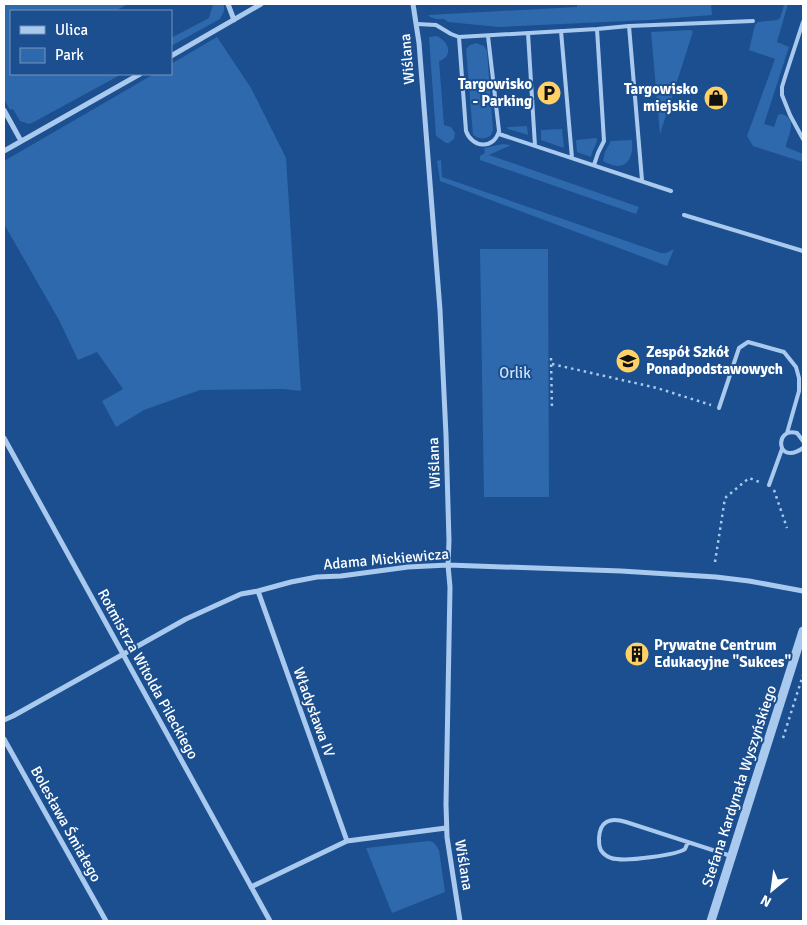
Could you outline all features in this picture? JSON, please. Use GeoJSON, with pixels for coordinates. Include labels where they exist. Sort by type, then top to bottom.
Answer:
{"type":"FeatureCollection","features":[{"type":"Feature","properties":{"kind":"street"},"geometry":{"type":"LineString","coordinates":[[228,4],[234,20]]}},
{"type":"Feature","properties":{"kind":"street"},"geometry":{"type":"LineString","coordinates":[[172,55],[261,4]]}},
{"type":"Feature","properties":{"kind":"street","name":"Wiślana"},"geometry":{"type":"LineString","coordinates":[[413,4],[417,24],[442,345],[450,587],[446,828],[460,921]]}},
{"type":"Feature","properties":{"kind":"street"},"geometry":{"type":"LineString","coordinates":[[4,151],[138,75]]}},
{"type":"Feature","properties":{"kind":"street"},"geometry":{"type":"LineString","coordinates":[[4,110],[21,141]]}},
{"type":"Feature","properties":{"kind":"street","name":"Rotmistrza Witolda Pileckiego"},"geometry":{"type":"LineString","coordinates":[[4,438],[270,921]]}},
{"type":"Feature","properties":{"kind":"street","name":"Adama Mickiewicza"},"geometry":{"type":"LineString","coordinates":[[4,720],[186,619],[241,594],[317,577],[341,576],[408,567],[448,565],[620,570],[749,581],[803,592]]}},
{"type":"Feature","properties":{"kind":"street","name":"Władysława IV"},"geometry":{"type":"LineString","coordinates":[[258,591],[347,841]]}},
{"type":"Feature","properties":{"kind":"street","name":"Stefana Kardynała Wyszyńskiego"},"geometry":{"type":"LineString","coordinates":[[711,921],[803,632]]}},
{"type":"Feature","properties":{"kind":"street","name":"Bolesława Śmiałego"},"geometry":{"type":"LineString","coordinates":[[4,739],[106,921]]}},
{"type":"Feature","properties":{"kind":"street"},"geometry":{"type":"LineString","coordinates":[[250,886],[347,841],[446,828]]}},
{"type":"Feature","properties":{"kind":"lane"},"geometry":{"type":"LineString","coordinates":[[417,24],[436,26],[459,37],[629,26],[753,21]]}},
{"type":"Feature","properties":{"kind":"lane"},"geometry":{"type":"LineString","coordinates":[[803,22],[782,87],[782,95],[803,139]]}},
{"type":"Feature","properties":{"kind":"lane"},"geometry":{"type":"LineString","coordinates":[[629,26],[642,180]]}},
{"type":"Feature","properties":{"kind":"lane"},"geometry":{"type":"LineString","coordinates":[[594,165],[604,141],[597,29]]}},
{"type":"Feature","properties":{"kind":"lane"},"geometry":{"type":"LineString","coordinates":[[561,31],[572,158]]}},
{"type":"Feature","properties":{"kind":"lane"},"geometry":{"type":"LineString","coordinates":[[528,33],[536,146]]}},
{"type":"Feature","properties":{"kind":"lane"},"geometry":{"type":"LineString","coordinates":[[459,37],[466,133],[471,140],[483,144],[494,141],[499,134],[488,36]]}},
{"type":"Feature","properties":{"kind":"lane"},"geometry":{"type":"LineString","coordinates":[[499,134],[671,191]]}},
{"type":"Feature","properties":{"kind":"lane"},"geometry":{"type":"LineString","coordinates":[[684,215],[803,251]]}},
{"type":"Feature","properties":{"kind":"lane"},"geometry":{"type":"LineString","coordinates":[[719,408],[739,348],[748,342],[784,352],[796,367],[800,391],[787,433],[781,441],[782,448],[769,485]]}},
{"type":"Feature","properties":{"kind":"lane"},"geometry":{"type":"LineString","coordinates":[[787,433],[794,432],[803,441]]}},
{"type":"Feature","properties":{"kind":"lane"},"geometry":{"type":"LineString","coordinates":[[782,448],[784,452],[792,454],[803,448]]}},
{"type":"Feature","properties":{"kind":"lane"},"geometry":{"type":"LineString","coordinates":[[688,842],[686,849],[681,852],[620,860],[605,855],[599,844],[602,826],[615,819],[626,822],[688,842],[731,856]]}},
{"type":"Feature","properties":{"kind":"path"},"geometry":{"type":"LineString","coordinates":[[551,358],[552,410]]}},
{"type":"Feature","properties":{"kind":"path"},"geometry":{"type":"LineString","coordinates":[[552,364],[657,388],[719,408]]}},
{"type":"Feature","properties":{"kind":"path"},"geometry":{"type":"LineString","coordinates":[[715,562],[725,498],[749,478],[773,487],[787,528]]}},
{"type":"Feature","properties":{"kind":"path"},"geometry":{"type":"LineString","coordinates":[[783,738],[803,674]]}},
{"type":"Feature","properties":{"kind":"green space"},"geometry":{"type":"Polygon","coordinates":[[[4,4],[128,4],[117,10],[10,10],[10,75],[120,75],[29,124],[20,121],[13,109],[10,110],[4,99],[4,4]]]}},
{"type":"Feature","properties":{"kind":"green space"},"geometry":{"type":"Polygon","coordinates":[[[213,4],[224,4],[224,11],[220,19],[172,45],[172,37],[209,18],[213,4]]]}},
{"type":"Feature","properties":{"kind":"green space"},"geometry":{"type":"Polygon","coordinates":[[[577,4],[711,4],[712,15],[498,27],[448,22],[444,19],[436,19],[428,15],[577,7],[577,4]]]}},
{"type":"Feature","properties":{"kind":"green space"},"geometry":{"type":"Polygon","coordinates":[[[784,4],[788,4],[777,42],[789,47],[764,124],[774,127],[778,115],[786,116],[791,123],[791,127],[786,147],[803,154],[803,162],[753,146],[747,136],[775,59],[749,50],[755,25],[758,22],[780,18],[784,4]]]}},
{"type":"Feature","properties":{"kind":"green space"},"geometry":{"type":"Polygon","coordinates":[[[693,31],[691,38],[660,134],[651,32],[693,31]]]}},
{"type":"Feature","properties":{"kind":"green space"},"geometry":{"type":"Polygon","coordinates":[[[437,36],[447,45],[448,49],[447,56],[439,61],[444,125],[451,127],[455,133],[454,139],[449,143],[436,136],[429,37],[437,36]]]}},
{"type":"Feature","properties":{"kind":"green space"},"geometry":{"type":"Polygon","coordinates":[[[217,37],[251,88],[286,158],[301,391],[284,389],[200,390],[144,410],[116,427],[102,401],[123,389],[97,352],[78,360],[59,320],[4,224],[4,161],[152,75],[172,75],[172,63],[217,37]]]}},
{"type":"Feature","properties":{"kind":"green space"},"geometry":{"type":"Polygon","coordinates":[[[476,43],[484,46],[487,51],[493,130],[489,137],[485,138],[473,135],[466,49],[476,43]]]}},
{"type":"Feature","properties":{"kind":"green space"},"geometry":{"type":"Polygon","coordinates":[[[527,126],[528,135],[508,129],[507,127],[527,126]]]}},
{"type":"Feature","properties":{"kind":"green space"},"geometry":{"type":"Polygon","coordinates":[[[562,129],[564,148],[541,140],[541,130],[562,129]]]}},
{"type":"Feature","properties":{"kind":"green space"},"geometry":{"type":"Polygon","coordinates":[[[597,138],[591,157],[577,152],[576,140],[597,138]]]}},
{"type":"Feature","properties":{"kind":"green space"},"geometry":{"type":"Polygon","coordinates":[[[632,140],[631,156],[626,163],[616,166],[603,161],[611,141],[632,140]]]}},
{"type":"Feature","properties":{"kind":"green space"},"geometry":{"type":"Polygon","coordinates":[[[503,144],[511,145],[489,155],[639,207],[636,214],[480,160],[480,156],[485,153],[484,148],[503,144]]]}},
{"type":"Feature","properties":{"kind":"green space"},"geometry":{"type":"Polygon","coordinates":[[[441,160],[442,177],[661,253],[674,249],[667,266],[440,181],[437,161],[441,160]]]}},
{"type":"Feature","properties":{"kind":"green space","name":"Orlik"},"geometry":{"type":"Polygon","coordinates":[[[480,249],[548,249],[549,497],[484,497],[480,249]]]}},
{"type":"Feature","properties":{"kind":"green space"},"geometry":{"type":"Polygon","coordinates":[[[428,841],[436,845],[439,850],[445,892],[392,913],[366,848],[428,841]]]}},
{"type":"Feature","properties":{"kind":"place","name":"Targowisko - Parking"},"geometry":{"type":"Point","coordinates":[549,93]}},
{"type":"Feature","properties":{"kind":"place","name":"Targowisko miejskie"},"geometry":{"type":"Point","coordinates":[716,98]}},
{"type":"Feature","properties":{"kind":"place","name":"Zespół Szkół Ponadpodstawowych"},"geometry":{"type":"Point","coordinates":[628,361]}},
{"type":"Feature","properties":{"kind":"place","name":"Prywatne Centrum Edukacyjne \"Sukces\""},"geometry":{"type":"Point","coordinates":[637,654]}}]}
